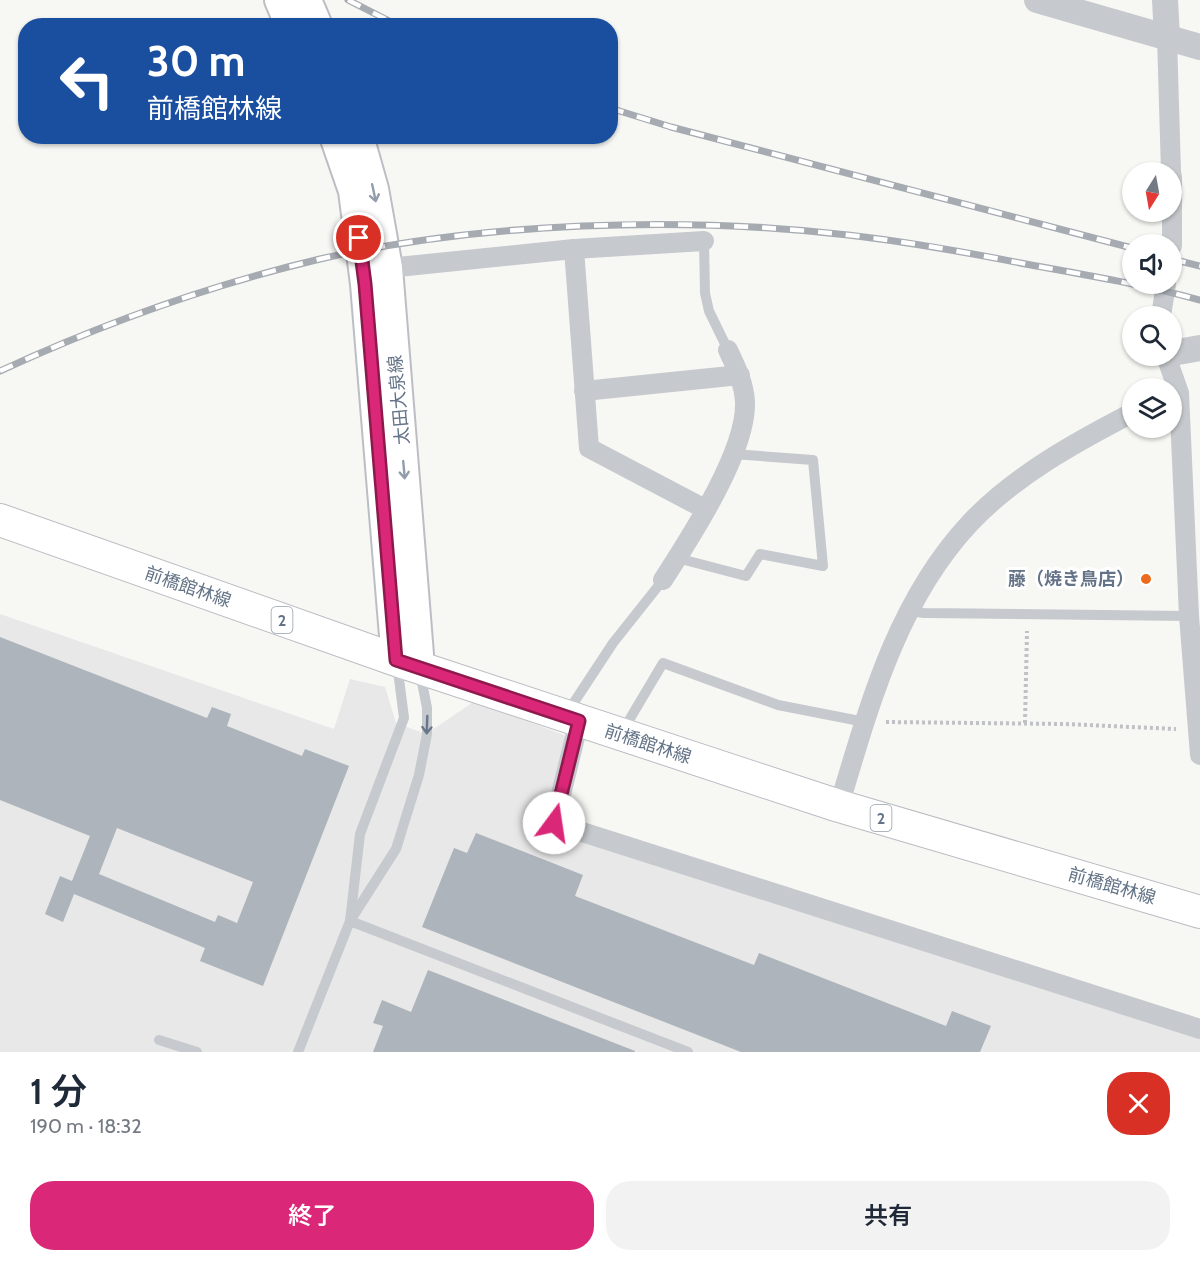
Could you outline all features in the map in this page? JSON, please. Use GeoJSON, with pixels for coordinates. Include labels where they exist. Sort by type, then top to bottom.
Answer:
{"type":"FeatureCollection","features":[{"type":"Feature","properties":{"kind":"main road"},"geometry":{"type":"LineString","coordinates":[[279,0],[287,18]]}},
{"type":"Feature","properties":{"kind":"main road"},"geometry":{"type":"LineString","coordinates":[[307,0],[315,18]]}},
{"type":"Feature","properties":{"kind":"main road","name":"太田大泉線"},"geometry":{"type":"LineString","coordinates":[[337,144],[352,191],[365,284],[408,663]]}},
{"type":"Feature","properties":{"kind":"main road","name":"太田大泉線"},"geometry":{"type":"LineString","coordinates":[[361,144],[374,189],[388,268],[408,663]]}},
{"type":"Feature","properties":{"kind":"main road","name":"前橋館林線"},"geometry":{"type":"LineString","coordinates":[[0,520],[620,735],[839,806],[1200,910]]}},
{"type":"Feature","properties":{"kind":"street"},"geometry":{"type":"LineString","coordinates":[[1037,0],[1200,47]]}},
{"type":"Feature","properties":{"kind":"street"},"geometry":{"type":"LineString","coordinates":[[1165,0],[1171,162]]}},
{"type":"Feature","properties":{"kind":"street"},"geometry":{"type":"LineString","coordinates":[[388,268],[574,249],[704,241]]}},
{"type":"Feature","properties":{"kind":"street"},"geometry":{"type":"LineString","coordinates":[[574,249],[590,448],[705,509]]}},
{"type":"Feature","properties":{"kind":"street"},"geometry":{"type":"LineString","coordinates":[[1182,351],[1200,348]]}},
{"type":"Feature","properties":{"kind":"street"},"geometry":{"type":"LineString","coordinates":[[663,580],[705,509],[733,454],[744,414],[740,375],[728,350]]}},
{"type":"Feature","properties":{"kind":"street"},"geometry":{"type":"LineString","coordinates":[[584,391],[740,375]]}},
{"type":"Feature","properties":{"kind":"street"},"geometry":{"type":"LineString","coordinates":[[839,806],[882,670],[910,611],[933,571],[970,523],[1012,486],[1090,435],[1122,418]]}},
{"type":"Feature","properties":{"kind":"street"},"geometry":{"type":"LineString","coordinates":[[1178,438],[1200,756]]}},
{"type":"Feature","properties":{"kind":"street"},"geometry":{"type":"LineString","coordinates":[[572,719],[554,823],[1200,1029]]}},
{"type":"Feature","properties":{"kind":"lane"},"geometry":{"type":"LineString","coordinates":[[704,241],[705,293],[709,311],[728,350]]}},
{"type":"Feature","properties":{"kind":"lane"},"geometry":{"type":"LineString","coordinates":[[677,558],[746,576],[760,554],[823,566],[813,460],[733,454]]}},
{"type":"Feature","properties":{"kind":"lane"},"geometry":{"type":"LineString","coordinates":[[572,719],[613,643],[663,580]]}},
{"type":"Feature","properties":{"kind":"lane"},"geometry":{"type":"LineString","coordinates":[[910,611],[1028,615],[1189,616]]}},
{"type":"Feature","properties":{"kind":"lane"},"geometry":{"type":"LineString","coordinates":[[298,1052],[350,921],[396,849],[419,775],[427,734],[427,708],[408,663]]}},
{"type":"Feature","properties":{"kind":"lane"},"geometry":{"type":"LineString","coordinates":[[350,921],[360,834],[404,718],[408,663]]}},
{"type":"Feature","properties":{"kind":"lane"},"geometry":{"type":"LineString","coordinates":[[620,735],[663,663],[778,705],[865,722]]}},
{"type":"Feature","properties":{"kind":"lane"},"geometry":{"type":"LineString","coordinates":[[350,921],[688,1052]]}},
{"type":"Feature","properties":{"kind":"lane"},"geometry":{"type":"LineString","coordinates":[[159,1040],[197,1052]]}},
{"type":"Feature","properties":{"kind":"path"},"geometry":{"type":"LineString","coordinates":[[1024,723],[1028,615]]}},
{"type":"Feature","properties":{"kind":"path"},"geometry":{"type":"LineString","coordinates":[[865,722],[1024,723],[1199,731]]}},
{"type":"Feature","properties":{"kind":"shaded area"},"geometry":{"type":"Polygon","coordinates":[[[0,614],[334,729],[350,679],[385,687],[396,723],[426,734],[475,701],[569,737],[544,829],[1200,1035],[1200,1052],[0,1052],[0,614]]]}},
{"type":"Feature","properties":{"kind":"building"},"geometry":{"type":"Polygon","coordinates":[[[0,637],[207,718],[212,707],[231,714],[227,726],[302,756],[305,749],[349,766],[263,986],[200,961],[205,948],[74,894],[63,922],[45,914],[60,876],[72,881],[90,836],[0,800],[0,637]],[[117,828],[99,874],[215,922],[218,915],[237,923],[253,882],[117,828]]]}},
{"type":"Feature","properties":{"kind":"building"},"geometry":{"type":"Polygon","coordinates":[[[476,833],[583,875],[575,896],[754,965],[759,953],[946,1026],[952,1011],[991,1026],[980,1052],[741,1052],[422,927],[454,848],[467,853],[476,833]]]}},
{"type":"Feature","properties":{"kind":"building"},"geometry":{"type":"Polygon","coordinates":[[[428,970],[635,1052],[373,1052],[383,1026],[373,1023],[382,1000],[411,1012],[428,970]]]}},
{"type":"Feature","properties":{"kind":"railway"},"geometry":{"type":"LineString","coordinates":[[348,0],[383,18]]}},
{"type":"Feature","properties":{"kind":"railway"},"geometry":{"type":"LineString","coordinates":[[618,110],[671,127],[1122,245]]}},
{"type":"Feature","properties":{"kind":"railway"},"geometry":{"type":"LineString","coordinates":[[0,371],[78,337],[157,307],[279,269],[382,247],[514,230],[651,224],[784,229],[848,235],[985,256],[1200,300]]}},
{"type":"Feature","properties":{"kind":"railway"},"geometry":{"type":"LineString","coordinates":[[1182,262],[1200,266]]}},
{"type":"Feature","properties":{"kind":"place","name":"藤（焼き鳥店）"},"geometry":{"type":"Point","coordinates":[1146,579]}},
{"type":"Feature","properties":{"kind":"route"},"geometry":{"type":"LineString","coordinates":[[359,238],[365,284],[396,660],[579,721],[554,823]]}}]}
